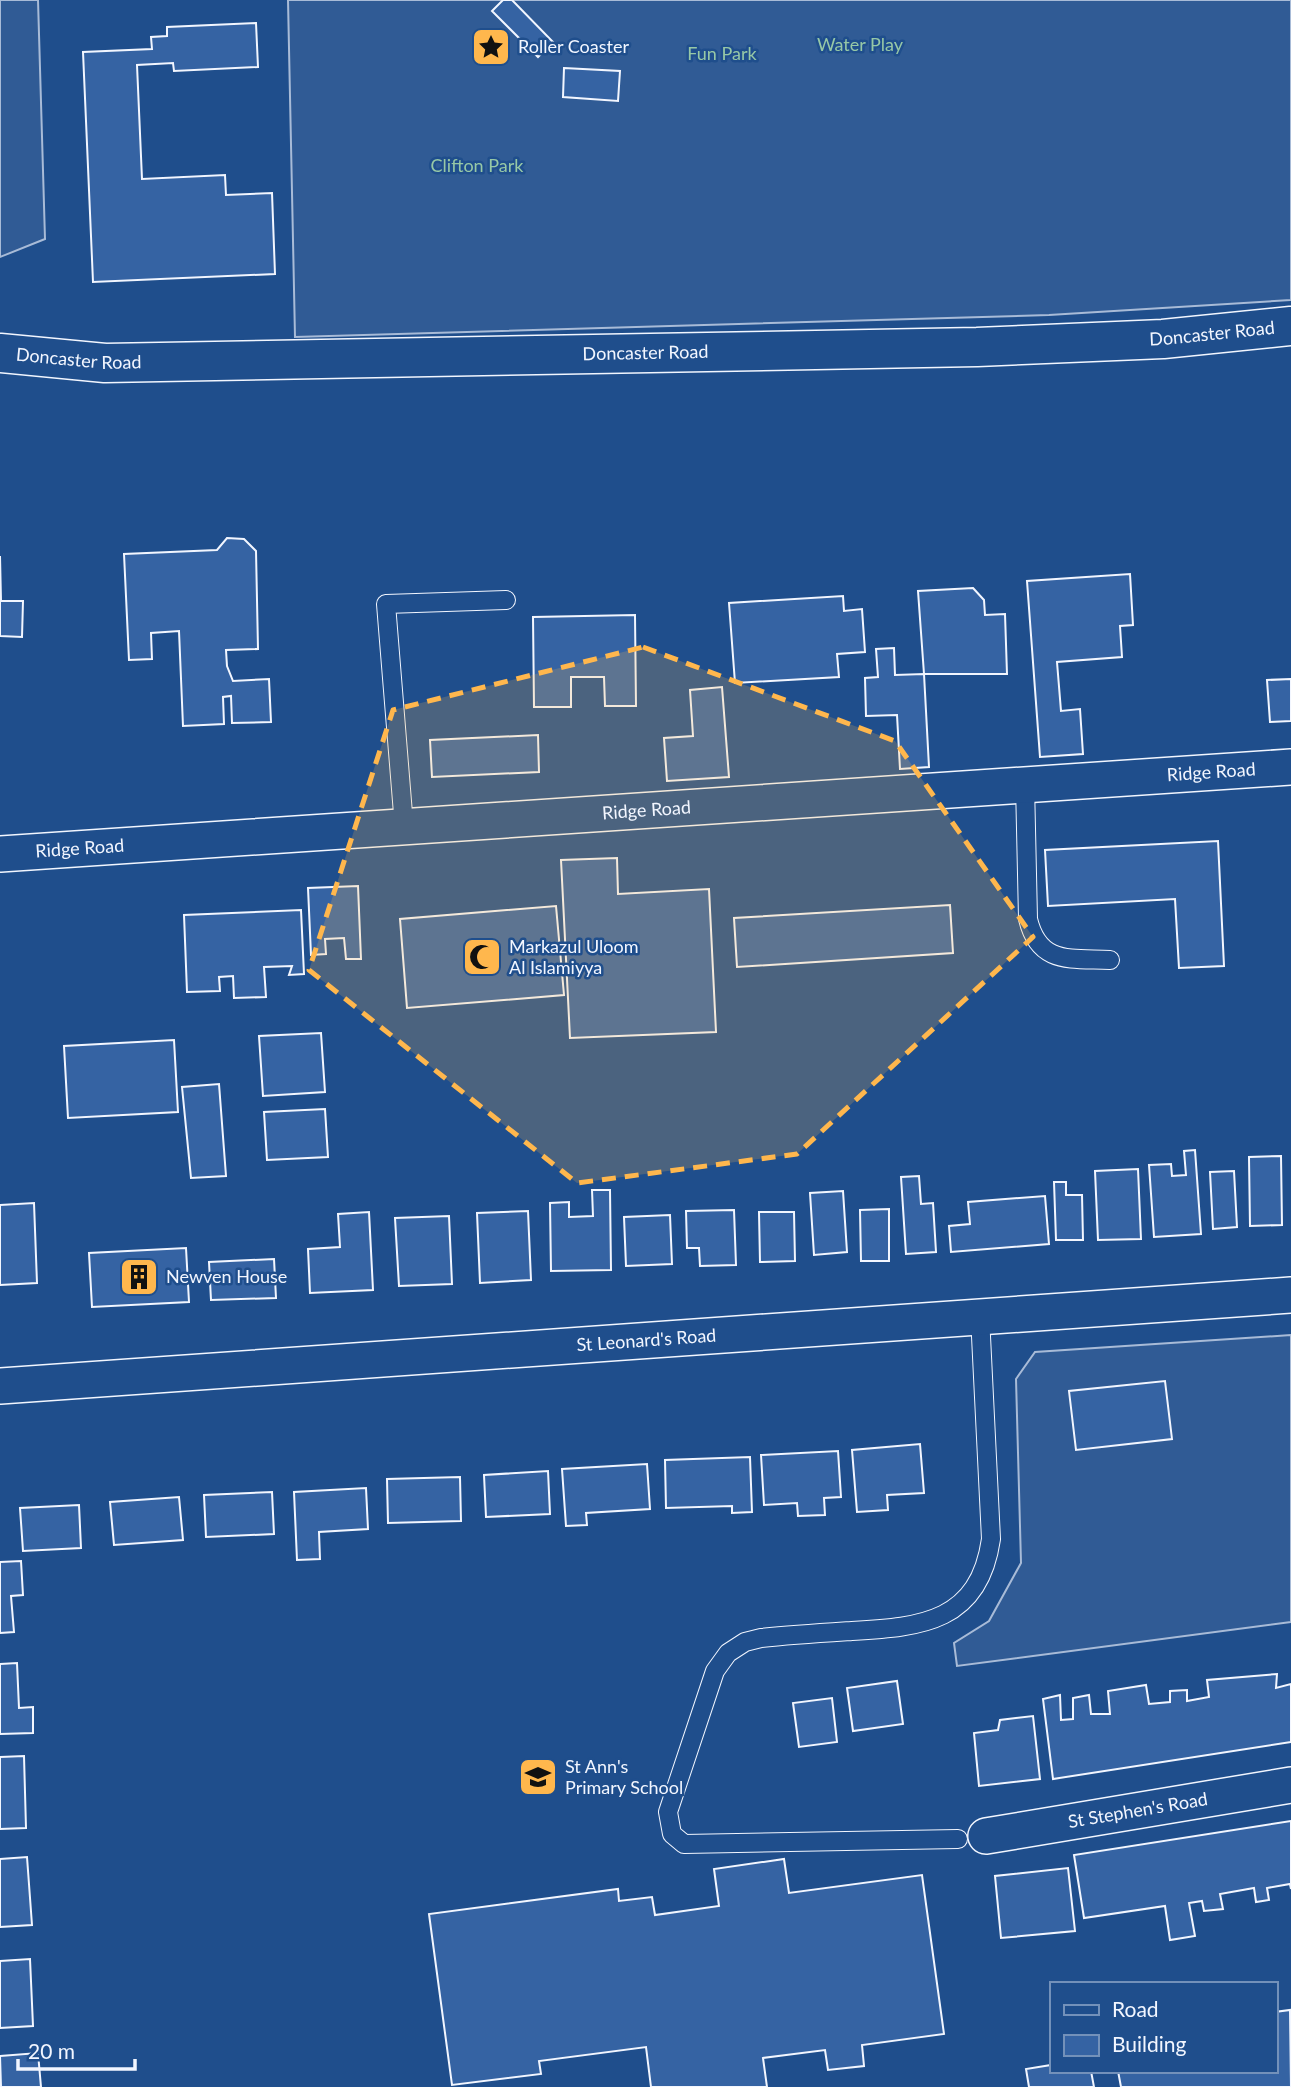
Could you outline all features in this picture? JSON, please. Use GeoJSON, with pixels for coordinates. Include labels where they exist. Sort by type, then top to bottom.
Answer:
{"type":"FeatureCollection","features":[{"type":"Feature","properties":{"kind":"street","name":"Doncaster Road"},"geometry":{"type":"LineString","coordinates":[[0,353],[105,363],[963,348],[1163,339],[1291,326]]}},
{"type":"Feature","properties":{"kind":"street","name":"Ridge Road"},"geometry":{"type":"LineString","coordinates":[[0,854],[1291,766]]}},
{"type":"Feature","properties":{"kind":"street","name":"St Leonard's Road"},"geometry":{"type":"LineString","coordinates":[[0,1386],[1291,1295]]}},
{"type":"Feature","properties":{"kind":"street","name":"St Stephen's Road"},"geometry":{"type":"LineString","coordinates":[[972,1838],[1291,1784]]}},
{"type":"Feature","properties":{"kind":"lane"},"geometry":{"type":"LineString","coordinates":[[404,826],[386,604],[506,600]]}},
{"type":"Feature","properties":{"kind":"lane"},"geometry":{"type":"LineString","coordinates":[[1025,784],[1028,919],[1032,939],[1044,952],[1063,958],[1110,960]]}},
{"type":"Feature","properties":{"kind":"lane"},"geometry":{"type":"LineString","coordinates":[[972,1838],[684,1844],[672,1833],[668,1812],[705,1695],[715,1671],[727,1653],[745,1642],[761,1638],[910,1628],[938,1619],[961,1605],[976,1588],[987,1566],[990,1539],[980,1316]]}},
{"type":"Feature","properties":{"kind":"highlighted area"},"geometry":{"type":"Polygon","coordinates":[[[643,647],[895,741],[1033,937],[797,1154],[577,1183],[309,970],[393,710],[643,647]]]}},
{"type":"Feature","properties":{"kind":"shaded area"},"geometry":{"type":"Polygon","coordinates":[[[0,0],[38,0],[45,239],[0,257],[0,0]]]}},
{"type":"Feature","properties":{"kind":"shaded area","name":"Clifton Park"},"geometry":{"type":"Polygon","coordinates":[[[288,0],[1291,0],[1291,300],[1049,315],[295,337],[288,0]]]}},
{"type":"Feature","properties":{"kind":"shaded area"},"geometry":{"type":"Polygon","coordinates":[[[1291,1335],[1291,1622],[957,1666],[954,1643],[989,1621],[1021,1563],[1016,1379],[1035,1352],[1291,1335]]]}},
{"type":"Feature","properties":{"kind":"building"},"geometry":{"type":"Polygon","coordinates":[[[503,0],[512,0],[553,42],[538,57],[492,11],[503,0]]]}},
{"type":"Feature","properties":{"kind":"building"},"geometry":{"type":"Polygon","coordinates":[[[256,23],[258,67],[174,71],[173,63],[137,65],[142,179],[225,175],[226,195],[272,193],[275,274],[93,282],[83,52],[152,49],[151,37],[167,36],[167,27],[256,23]]]}},
{"type":"Feature","properties":{"kind":"building"},"geometry":{"type":"Polygon","coordinates":[[[564,68],[620,71],[618,101],[563,97],[564,68]]]}},
{"type":"Feature","properties":{"kind":"building"},"geometry":{"type":"Polygon","coordinates":[[[227,538],[244,539],[256,551],[258,649],[226,650],[227,666],[233,681],[269,679],[271,722],[232,723],[231,696],[223,697],[224,724],[183,726],[179,631],[151,633],[152,659],[129,660],[124,554],[217,550],[227,538]]]}},
{"type":"Feature","properties":{"kind":"building"},"geometry":{"type":"Polygon","coordinates":[[[0,556],[1,601],[23,601],[22,637],[0,636],[0,556]]]}},
{"type":"Feature","properties":{"kind":"building"},"geometry":{"type":"Polygon","coordinates":[[[1130,574],[1133,625],[1120,626],[1122,657],[1057,662],[1061,711],[1080,709],[1083,754],[1040,757],[1027,581],[1130,574]]]}},
{"type":"Feature","properties":{"kind":"building"},"geometry":{"type":"Polygon","coordinates":[[[973,588],[984,600],[985,615],[1005,614],[1007,674],[924,674],[918,591],[973,588]]]}},
{"type":"Feature","properties":{"kind":"building"},"geometry":{"type":"Polygon","coordinates":[[[843,596],[844,611],[862,609],[865,652],[837,654],[839,677],[735,683],[729,603],[843,596]]]}},
{"type":"Feature","properties":{"kind":"building"},"geometry":{"type":"Polygon","coordinates":[[[635,615],[636,706],[605,706],[604,677],[571,677],[571,707],[534,707],[533,617],[635,615]]]}},
{"type":"Feature","properties":{"kind":"building"},"geometry":{"type":"Polygon","coordinates":[[[894,648],[895,675],[924,674],[929,767],[900,769],[897,715],[866,716],[865,678],[878,677],[876,649],[894,648]]]}},
{"type":"Feature","properties":{"kind":"building"},"geometry":{"type":"Polygon","coordinates":[[[1291,679],[1291,721],[1270,722],[1267,680],[1291,679]]]}},
{"type":"Feature","properties":{"kind":"building"},"geometry":{"type":"Polygon","coordinates":[[[722,687],[729,777],[667,781],[664,738],[693,736],[690,690],[722,687]]]}},
{"type":"Feature","properties":{"kind":"building"},"geometry":{"type":"Polygon","coordinates":[[[538,735],[539,772],[432,777],[430,740],[538,735]]]}},
{"type":"Feature","properties":{"kind":"building"},"geometry":{"type":"Polygon","coordinates":[[[1218,841],[1224,966],[1179,968],[1175,899],[1048,906],[1045,850],[1218,841]]]}},
{"type":"Feature","properties":{"kind":"building"},"geometry":{"type":"Polygon","coordinates":[[[617,858],[618,894],[709,889],[716,1032],[570,1038],[561,860],[617,858]]]}},
{"type":"Feature","properties":{"kind":"building"},"geometry":{"type":"Polygon","coordinates":[[[358,886],[361,959],[346,959],[344,938],[325,939],[326,954],[311,955],[308,888],[358,886]]]}},
{"type":"Feature","properties":{"kind":"building"},"geometry":{"type":"Polygon","coordinates":[[[950,905],[953,953],[737,967],[734,918],[950,905]]]}},
{"type":"Feature","properties":{"kind":"building","name":"Markazul Uloom Al Islamiyya"},"geometry":{"type":"Polygon","coordinates":[[[556,906],[564,995],[407,1008],[400,919],[556,906]]]}},
{"type":"Feature","properties":{"kind":"building"},"geometry":{"type":"Polygon","coordinates":[[[301,910],[304,974],[289,975],[292,966],[264,967],[266,997],[234,998],[233,976],[219,977],[220,991],[187,992],[184,915],[301,910]]]}},
{"type":"Feature","properties":{"kind":"building"},"geometry":{"type":"Polygon","coordinates":[[[321,1033],[325,1092],[263,1096],[259,1036],[321,1033]]]}},
{"type":"Feature","properties":{"kind":"building"},"geometry":{"type":"Polygon","coordinates":[[[174,1040],[178,1112],[68,1118],[64,1046],[174,1040]]]}},
{"type":"Feature","properties":{"kind":"building"},"geometry":{"type":"Polygon","coordinates":[[[219,1084],[226,1176],[191,1178],[182,1087],[219,1084]]]}},
{"type":"Feature","properties":{"kind":"building"},"geometry":{"type":"Polygon","coordinates":[[[325,1109],[328,1157],[267,1160],[264,1112],[325,1109]]]}},
{"type":"Feature","properties":{"kind":"building"},"geometry":{"type":"Polygon","coordinates":[[[1195,1150],[1201,1234],[1154,1237],[1149,1165],[1171,1164],[1172,1176],[1186,1175],[1184,1151],[1195,1150]]]}},
{"type":"Feature","properties":{"kind":"building"},"geometry":{"type":"Polygon","coordinates":[[[1281,1156],[1282,1225],[1250,1226],[1249,1157],[1281,1156]]]}},
{"type":"Feature","properties":{"kind":"building"},"geometry":{"type":"Polygon","coordinates":[[[1138,1169],[1141,1239],[1098,1240],[1095,1171],[1138,1169]]]}},
{"type":"Feature","properties":{"kind":"building"},"geometry":{"type":"Polygon","coordinates":[[[1234,1171],[1237,1227],[1213,1229],[1210,1172],[1234,1171]]]}},
{"type":"Feature","properties":{"kind":"building"},"geometry":{"type":"Polygon","coordinates":[[[919,1176],[921,1204],[933,1203],[936,1252],[906,1254],[901,1177],[919,1176]]]}},
{"type":"Feature","properties":{"kind":"building"},"geometry":{"type":"Polygon","coordinates":[[[1054,1182],[1066,1182],[1066,1195],[1082,1195],[1083,1240],[1056,1240],[1054,1182]]]}},
{"type":"Feature","properties":{"kind":"building"},"geometry":{"type":"Polygon","coordinates":[[[592,1190],[610,1190],[611,1270],[551,1271],[550,1203],[569,1202],[569,1217],[593,1216],[592,1190]]]}},
{"type":"Feature","properties":{"kind":"building"},"geometry":{"type":"Polygon","coordinates":[[[843,1191],[847,1252],[814,1255],[810,1193],[843,1191]]]}},
{"type":"Feature","properties":{"kind":"building"},"geometry":{"type":"Polygon","coordinates":[[[1045,1196],[1049,1244],[951,1252],[949,1226],[970,1224],[968,1202],[1045,1196]]]}},
{"type":"Feature","properties":{"kind":"building"},"geometry":{"type":"Polygon","coordinates":[[[34,1203],[37,1283],[0,1285],[0,1205],[34,1203]]]}},
{"type":"Feature","properties":{"kind":"building"},"geometry":{"type":"Polygon","coordinates":[[[889,1209],[889,1261],[861,1261],[860,1210],[889,1209]]]}},
{"type":"Feature","properties":{"kind":"building"},"geometry":{"type":"Polygon","coordinates":[[[734,1210],[736,1265],[700,1266],[699,1248],[687,1248],[686,1211],[734,1210]]]}},
{"type":"Feature","properties":{"kind":"building"},"geometry":{"type":"Polygon","coordinates":[[[528,1211],[531,1280],[480,1283],[477,1213],[528,1211]]]}},
{"type":"Feature","properties":{"kind":"building"},"geometry":{"type":"Polygon","coordinates":[[[369,1212],[373,1290],[310,1293],[308,1249],[340,1247],[338,1214],[369,1212]]]}},
{"type":"Feature","properties":{"kind":"building"},"geometry":{"type":"Polygon","coordinates":[[[759,1212],[794,1212],[795,1261],[760,1262],[759,1212]]]}},
{"type":"Feature","properties":{"kind":"building"},"geometry":{"type":"Polygon","coordinates":[[[670,1215],[672,1264],[626,1266],[624,1217],[670,1215]]]}},
{"type":"Feature","properties":{"kind":"building"},"geometry":{"type":"Polygon","coordinates":[[[449,1216],[452,1284],[399,1286],[395,1218],[449,1216]]]}},
{"type":"Feature","properties":{"kind":"building","name":"Newven House"},"geometry":{"type":"Polygon","coordinates":[[[186,1248],[189,1302],[92,1307],[89,1253],[186,1248]]]}},
{"type":"Feature","properties":{"kind":"building"},"geometry":{"type":"Polygon","coordinates":[[[274,1259],[276,1298],[211,1300],[209,1262],[274,1259]]]}},
{"type":"Feature","properties":{"kind":"building"},"geometry":{"type":"Polygon","coordinates":[[[1165,1381],[1172,1439],[1076,1450],[1069,1391],[1165,1381]]]}},
{"type":"Feature","properties":{"kind":"building"},"geometry":{"type":"Polygon","coordinates":[[[920,1444],[924,1493],[887,1495],[888,1510],[857,1512],[852,1450],[920,1444]]]}},
{"type":"Feature","properties":{"kind":"building"},"geometry":{"type":"Polygon","coordinates":[[[838,1451],[841,1497],[824,1498],[825,1515],[798,1516],[797,1503],[764,1505],[761,1455],[838,1451]]]}},
{"type":"Feature","properties":{"kind":"building"},"geometry":{"type":"Polygon","coordinates":[[[750,1457],[752,1512],[732,1513],[732,1506],[666,1508],[665,1460],[750,1457]]]}},
{"type":"Feature","properties":{"kind":"building"},"geometry":{"type":"Polygon","coordinates":[[[647,1464],[650,1509],[586,1513],[587,1525],[566,1526],[562,1469],[647,1464]]]}},
{"type":"Feature","properties":{"kind":"building"},"geometry":{"type":"Polygon","coordinates":[[[548,1471],[550,1514],[486,1517],[484,1475],[548,1471]]]}},
{"type":"Feature","properties":{"kind":"building"},"geometry":{"type":"Polygon","coordinates":[[[460,1477],[461,1521],[388,1523],[387,1479],[460,1477]]]}},
{"type":"Feature","properties":{"kind":"building"},"geometry":{"type":"Polygon","coordinates":[[[366,1488],[368,1529],[319,1532],[320,1559],[297,1560],[294,1492],[366,1488]]]}},
{"type":"Feature","properties":{"kind":"building"},"geometry":{"type":"Polygon","coordinates":[[[272,1492],[274,1534],[206,1537],[204,1495],[272,1492]]]}},
{"type":"Feature","properties":{"kind":"building"},"geometry":{"type":"Polygon","coordinates":[[[179,1497],[183,1540],[114,1545],[110,1502],[179,1497]]]}},
{"type":"Feature","properties":{"kind":"building"},"geometry":{"type":"Polygon","coordinates":[[[79,1505],[81,1548],[23,1551],[20,1508],[79,1505]]]}},
{"type":"Feature","properties":{"kind":"building"},"geometry":{"type":"Polygon","coordinates":[[[21,1561],[23,1595],[11,1596],[14,1632],[0,1633],[0,1562],[21,1561]]]}},
{"type":"Feature","properties":{"kind":"building"},"geometry":{"type":"Polygon","coordinates":[[[17,1663],[19,1708],[33,1707],[33,1733],[0,1734],[0,1664],[17,1663]]]}},
{"type":"Feature","properties":{"kind":"building"},"geometry":{"type":"Polygon","coordinates":[[[1277,1674],[1276,1688],[1291,1684],[1291,1742],[1053,1779],[1043,1699],[1060,1695],[1061,1720],[1073,1719],[1073,1698],[1089,1695],[1091,1714],[1110,1714],[1108,1691],[1146,1685],[1149,1704],[1170,1702],[1170,1691],[1187,1690],[1187,1701],[1209,1697],[1207,1680],[1277,1674]]]}},
{"type":"Feature","properties":{"kind":"building"},"geometry":{"type":"Polygon","coordinates":[[[897,1681],[903,1724],[853,1731],[847,1688],[897,1681]]]}},
{"type":"Feature","properties":{"kind":"building"},"geometry":{"type":"Polygon","coordinates":[[[832,1698],[837,1742],[799,1747],[793,1703],[832,1698]]]}},
{"type":"Feature","properties":{"kind":"building"},"geometry":{"type":"Polygon","coordinates":[[[1033,1716],[1040,1779],[979,1786],[974,1733],[998,1730],[1000,1720],[1033,1716]]]}},
{"type":"Feature","properties":{"kind":"building"},"geometry":{"type":"Polygon","coordinates":[[[24,1756],[26,1828],[0,1829],[0,1757],[24,1756]]]}},
{"type":"Feature","properties":{"kind":"building"},"geometry":{"type":"Polygon","coordinates":[[[1291,1821],[1291,1889],[1290,1884],[1267,1888],[1269,1900],[1256,1902],[1254,1888],[1220,1894],[1223,1909],[1204,1911],[1202,1901],[1189,1903],[1195,1936],[1170,1940],[1165,1906],[1084,1918],[1074,1855],[1291,1821]]]}},
{"type":"Feature","properties":{"kind":"building"},"geometry":{"type":"Polygon","coordinates":[[[27,1857],[32,1925],[0,1927],[0,1859],[27,1857]]]}},
{"type":"Feature","properties":{"kind":"building"},"geometry":{"type":"Polygon","coordinates":[[[784,1859],[789,1893],[922,1875],[944,2034],[862,2045],[864,2066],[828,2070],[825,2050],[763,2058],[767,2087],[651,2087],[646,2047],[539,2061],[541,2074],[452,2085],[429,1914],[618,1889],[619,1901],[652,1897],[655,1915],[719,1906],[714,1869],[784,1859]]]}},
{"type":"Feature","properties":{"kind":"building"},"geometry":{"type":"Polygon","coordinates":[[[1068,1868],[1075,1931],[1001,1938],[995,1876],[1068,1868]]]}},
{"type":"Feature","properties":{"kind":"building"},"geometry":{"type":"Polygon","coordinates":[[[30,1959],[33,2026],[0,2028],[0,1961],[30,1959]]]}},
{"type":"Feature","properties":{"kind":"building"},"geometry":{"type":"Polygon","coordinates":[[[1290,2010],[1291,2087],[1121,2087],[1118,2073],[1277,2073],[1277,2012],[1290,2010]]]}},
{"type":"Feature","properties":{"kind":"building"},"geometry":{"type":"Polygon","coordinates":[[[38,2053],[41,2087],[1,2087],[0,2056],[38,2053]]]}},
{"type":"Feature","properties":{"kind":"building"},"geometry":{"type":"Polygon","coordinates":[[[1050,2065],[1050,2073],[1091,2073],[1094,2087],[1029,2087],[1026,2069],[1050,2065]]]}},
{"type":"Feature","properties":{"kind":"place","name":"Roller Coaster"},"geometry":{"type":"Point","coordinates":[491,47]}},
{"type":"Feature","properties":{"kind":"place","name":"Markazul Uloom Al Islamiyya"},"geometry":{"type":"Point","coordinates":[482,957]}},
{"type":"Feature","properties":{"kind":"place","name":"Newven House"},"geometry":{"type":"Point","coordinates":[139,1277]}},
{"type":"Feature","properties":{"kind":"place","name":"St Ann's Primary School"},"geometry":{"type":"Point","coordinates":[538,1777]}},
{"type":"Feature","properties":{"kind":"park label","name":"Water Play"},"geometry":{"type":"Point","coordinates":[860,45]}},
{"type":"Feature","properties":{"kind":"park label","name":"Fun Park"},"geometry":{"type":"Point","coordinates":[722,54]}}]}
